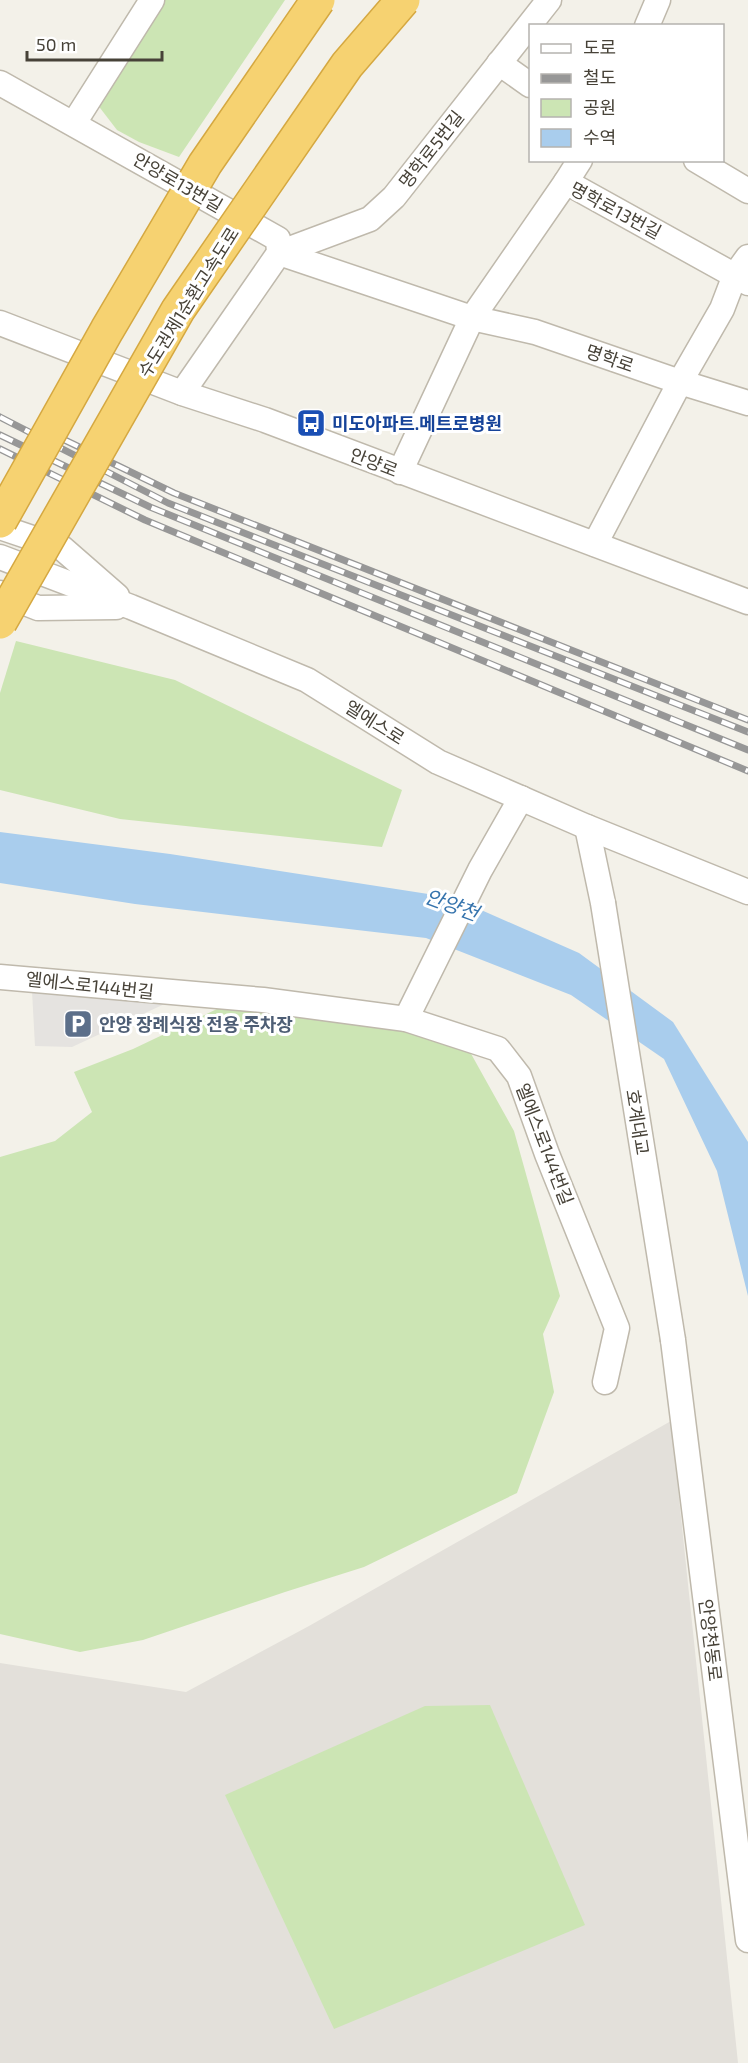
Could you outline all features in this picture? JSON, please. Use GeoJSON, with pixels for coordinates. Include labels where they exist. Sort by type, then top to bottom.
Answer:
{"type":"FeatureCollection","features":[{"type":"Feature","properties":{"kind":"highway"},"geometry":{"type":"LineString","coordinates":[[0,521],[107,330],[205,164],[318,0]]}},
{"type":"Feature","properties":{"kind":"highway","name":"수도권제1순환고속도로"},"geometry":{"type":"LineString","coordinates":[[0,622],[178,310],[346,65],[403,0]]}},
{"type":"Feature","properties":{"kind":"street"},"geometry":{"type":"LineString","coordinates":[[74,123],[152,0]]}},
{"type":"Feature","properties":{"kind":"street","name":"명학로5번길"},"geometry":{"type":"LineString","coordinates":[[530,24],[549,0]]}},
{"type":"Feature","properties":{"kind":"street"},"geometry":{"type":"LineString","coordinates":[[648,24],[658,0]]}},
{"type":"Feature","properties":{"kind":"street","name":"명학로5번길"},"geometry":{"type":"LineString","coordinates":[[279,254],[370,219],[394,197],[529,25]]}},
{"type":"Feature","properties":{"kind":"street"},"geometry":{"type":"LineString","coordinates":[[498,63],[529,84]]}},
{"type":"Feature","properties":{"kind":"street","name":"안양로13번길"},"geometry":{"type":"LineString","coordinates":[[0,83],[278,239],[279,254]]}},
{"type":"Feature","properties":{"kind":"street"},"geometry":{"type":"LineString","coordinates":[[566,182],[579,162]]}},
{"type":"Feature","properties":{"kind":"street"},"geometry":{"type":"LineString","coordinates":[[699,162],[748,191]]}},
{"type":"Feature","properties":{"kind":"street","name":"명학로13번길"},"geometry":{"type":"LineString","coordinates":[[472,318],[566,182],[744,272]]}},
{"type":"Feature","properties":{"kind":"street"},"geometry":{"type":"LineString","coordinates":[[182,393],[279,254]]}},
{"type":"Feature","properties":{"kind":"street","name":"명학로"},"geometry":{"type":"LineString","coordinates":[[279,254],[472,318],[535,332],[748,403]]}},
{"type":"Feature","properties":{"kind":"street"},"geometry":{"type":"LineString","coordinates":[[595,544],[680,382],[744,272]]}},
{"type":"Feature","properties":{"kind":"street"},"geometry":{"type":"LineString","coordinates":[[400,472],[472,318]]}},
{"type":"Feature","properties":{"kind":"street","name":"안양로"},"geometry":{"type":"LineString","coordinates":[[0,323],[182,393],[265,420],[748,602]]}},
{"type":"Feature","properties":{"kind":"street"},"geometry":{"type":"LineString","coordinates":[[0,527],[62,548],[130,607]]}},
{"type":"Feature","properties":{"kind":"street","name":"엘에스로"},"geometry":{"type":"LineString","coordinates":[[0,557],[130,607],[307,680],[438,762],[586,827],[748,892]]}},
{"type":"Feature","properties":{"kind":"street"},"geometry":{"type":"LineString","coordinates":[[0,593],[38,608],[130,607]]}},
{"type":"Feature","properties":{"kind":"street"},"geometry":{"type":"LineString","coordinates":[[411,1010],[480,870],[521,798]]}},
{"type":"Feature","properties":{"kind":"street","name":"호계대교"},"geometry":{"type":"LineString","coordinates":[[586,827],[603,903],[673,1340]]}},
{"type":"Feature","properties":{"kind":"street","name":"엘에스로144번길"},"geometry":{"type":"LineString","coordinates":[[0,977],[263,1000],[411,1010],[498,1049],[519,1076],[547,1154],[617,1328],[605,1382]]}},
{"type":"Feature","properties":{"kind":"street","name":"안양천동로"},"geometry":{"type":"LineString","coordinates":[[673,1340],[748,1940]]}},
{"type":"Feature","properties":{"kind":"shaded area","name":"안양 장례식장 전용 주차장"},"geometry":{"type":"Polygon","coordinates":[[[32,991],[171,1001],[72,1047],[35,1046],[32,991]]]}},
{"type":"Feature","properties":{"kind":"shaded area"},"geometry":{"type":"Polygon","coordinates":[[[671,1421],[738,2063],[0,2063],[0,1663],[186,1692],[309,1626],[671,1421]]]}},
{"type":"Feature","properties":{"kind":"green space"},"geometry":{"type":"Polygon","coordinates":[[[163,0],[285,0],[179,157],[139,142],[117,130],[97,104],[163,0]]]}},
{"type":"Feature","properties":{"kind":"green space"},"geometry":{"type":"Polygon","coordinates":[[[16,641],[175,680],[402,790],[382,847],[120,819],[0,790],[0,693],[16,641]]]}},
{"type":"Feature","properties":{"kind":"green space"},"geometry":{"type":"Polygon","coordinates":[[[238,999],[455,1025],[514,1131],[560,1296],[543,1334],[554,1392],[517,1493],[364,1567],[143,1640],[80,1652],[0,1634],[0,1157],[55,1141],[92,1112],[74,1072],[133,1049],[238,999]]]}},
{"type":"Feature","properties":{"kind":"green space"},"geometry":{"type":"Polygon","coordinates":[[[490,1705],[585,1925],[334,2029],[225,1795],[425,1706],[490,1705]]]}},
{"type":"Feature","properties":{"kind":"water","name":"안양천"},"geometry":{"type":"Polygon","coordinates":[[[0,832],[170,854],[454,898],[579,953],[673,1022],[748,1142],[748,1296],[717,1171],[664,1059],[571,995],[426,938],[135,904],[0,883],[0,832]]]}},
{"type":"Feature","properties":{"kind":"railway"},"geometry":{"type":"LineString","coordinates":[[0,417],[168,503],[748,732]]}},
{"type":"Feature","properties":{"kind":"railway"},"geometry":{"type":"LineString","coordinates":[[40,428],[174,493],[748,720]]}},
{"type":"Feature","properties":{"kind":"railway"},"geometry":{"type":"LineString","coordinates":[[0,435],[150,507],[748,750]]}},
{"type":"Feature","properties":{"kind":"railway"},"geometry":{"type":"LineString","coordinates":[[0,449],[145,520],[748,771]]}},
{"type":"Feature","properties":{"kind":"place","name":"미도아파트.메트로병원"},"geometry":{"type":"Point","coordinates":[311,423]}},
{"type":"Feature","properties":{"kind":"place","name":"안양 장례식장 전용 주차장"},"geometry":{"type":"Point","coordinates":[78,1024]}}]}
